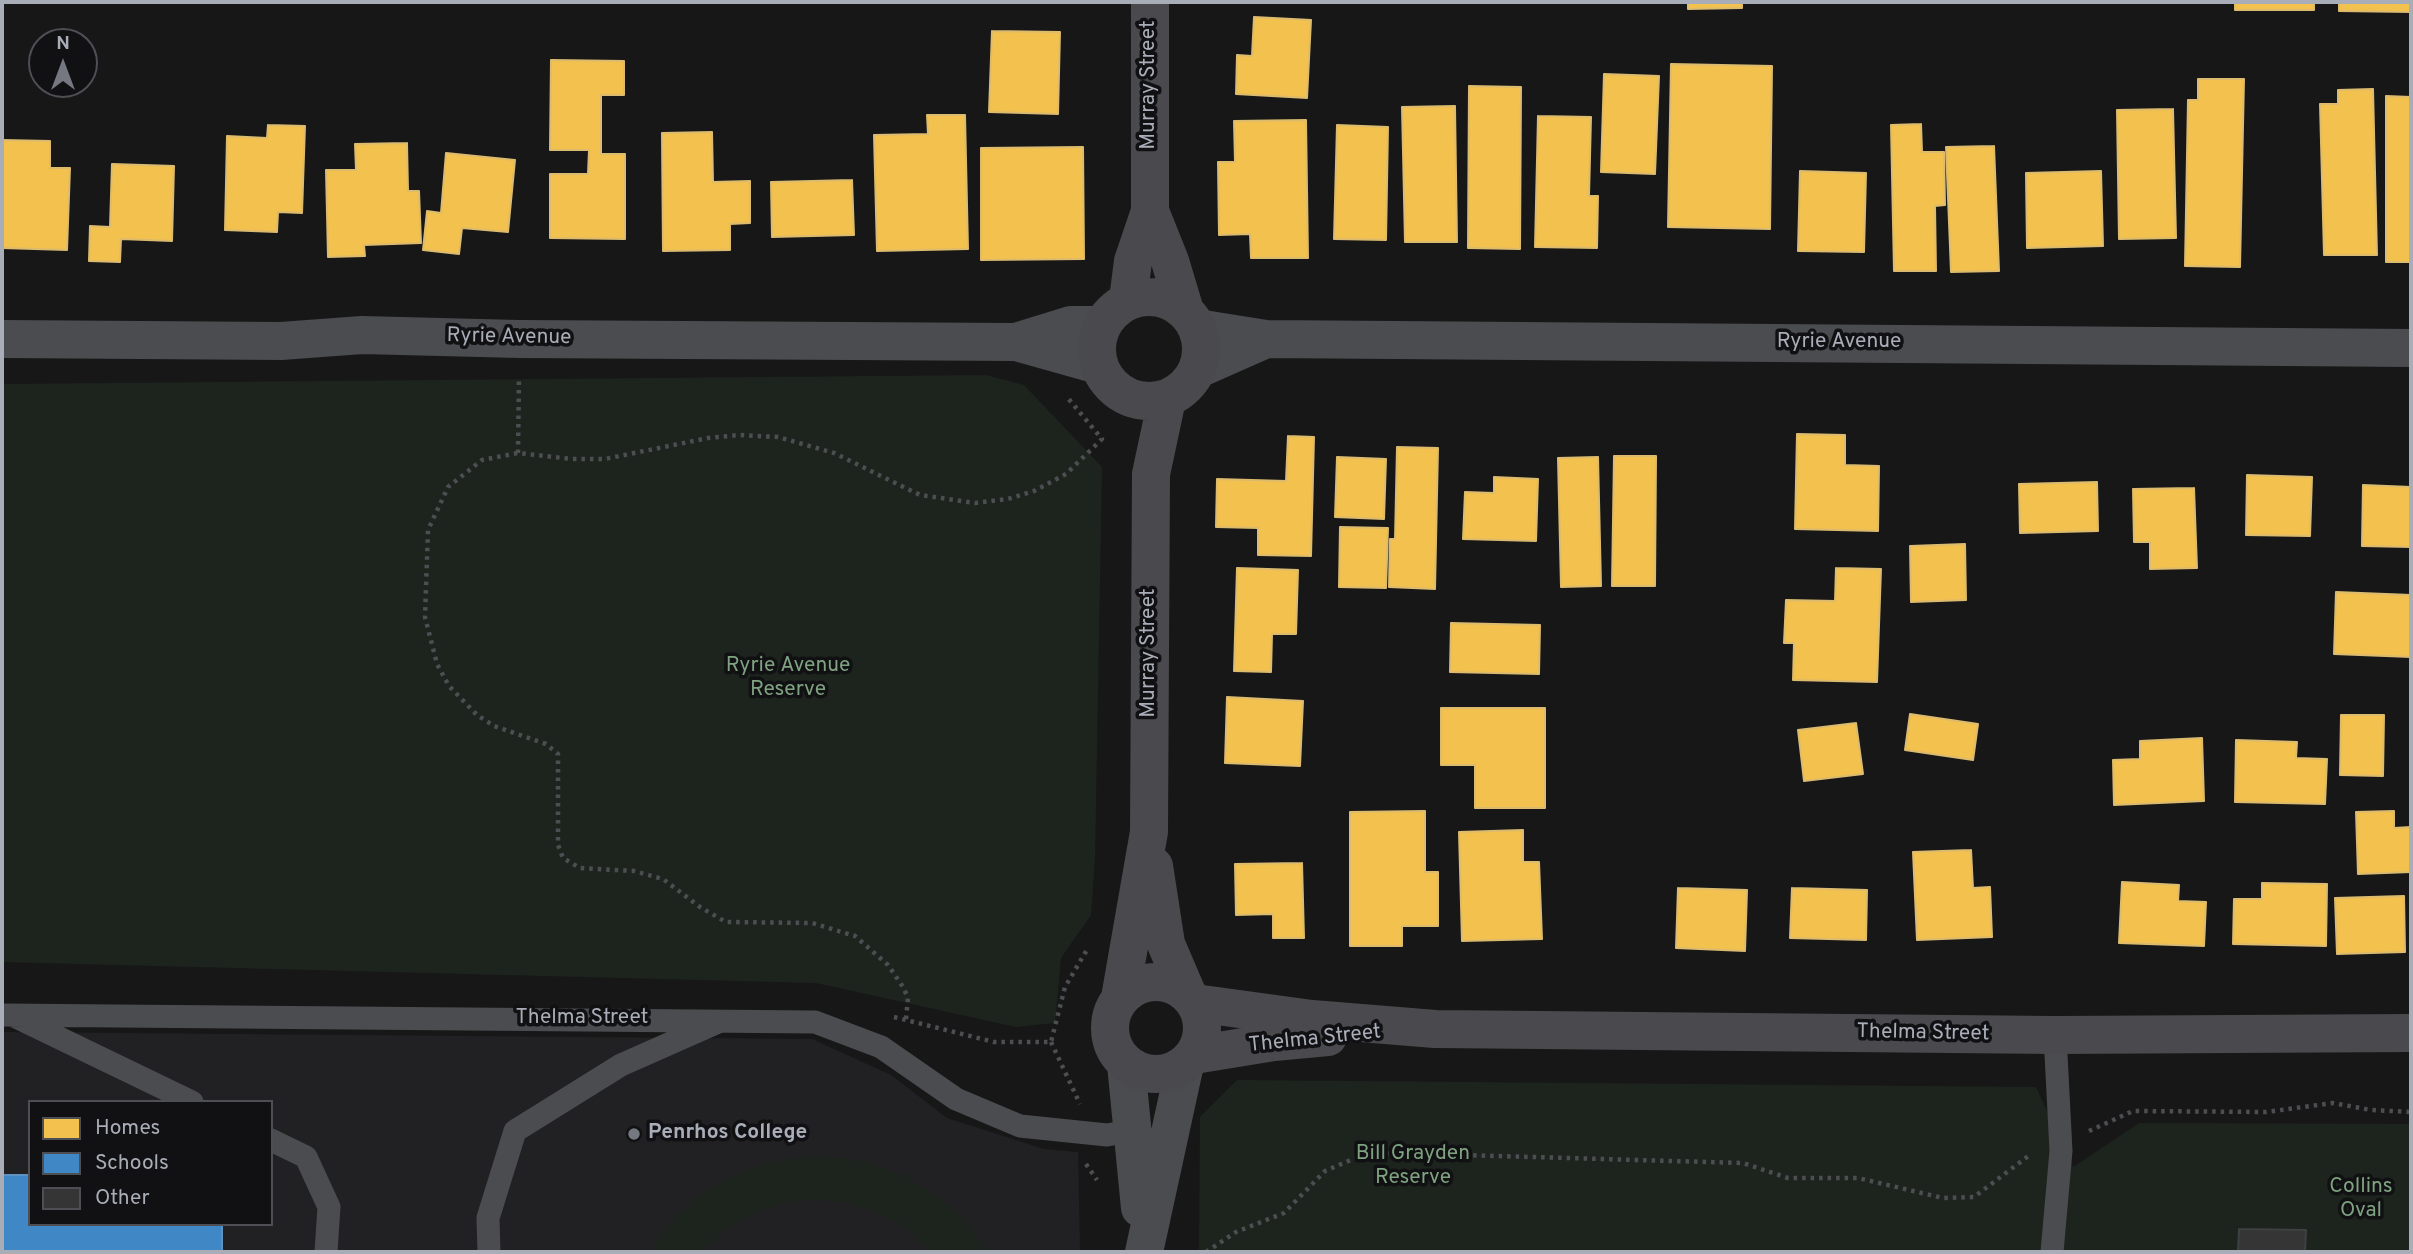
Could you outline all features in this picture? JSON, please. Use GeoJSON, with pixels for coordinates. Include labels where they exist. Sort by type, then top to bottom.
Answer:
{"type":"FeatureCollection","features":[{"type":"Feature","properties":{"kind":"main road","name":"Murray Street"},"geometry":{"type":"LineString","coordinates":[[1115,313],[1150,211],[1150,2]]}},
{"type":"Feature","properties":{"kind":"main road","name":"Murray Street"},"geometry":{"type":"LineString","coordinates":[[1150,211],[1191,319]]}},
{"type":"Feature","properties":{"kind":"main road"},"geometry":{"type":"LineString","coordinates":[[1148,296],[1168,299],[1191,319],[1202,348],[1198,369],[1185,387],[1167,398],[1145,403],[1125,397],[1108,383],[1098,365],[1096,344],[1115,313],[1148,296]]}},
{"type":"Feature","properties":{"kind":"main road","name":"Murray Street"},"geometry":{"type":"LineString","coordinates":[[1125,397],[1151,474]]}},
{"type":"Feature","properties":{"kind":"main road","name":"Murray Street"},"geometry":{"type":"LineString","coordinates":[[1167,398],[1151,474],[1149,832],[1166,944],[1191,998]]}},
{"type":"Feature","properties":{"kind":"main road","name":"Murray Street"},"geometry":{"type":"LineString","coordinates":[[1121,998],[1149,832]]}},
{"type":"Feature","properties":{"kind":"main road"},"geometry":{"type":"LineString","coordinates":[[1145,982],[1174,985],[1191,998],[1202,1029],[1190,1059],[1172,1072],[1156,1074],[1140,1072],[1126,1064],[1113,1046],[1109,1024],[1121,998],[1131,988],[1145,982]]}},
{"type":"Feature","properties":{"kind":"main road","name":"Thelma Street"},"geometry":{"type":"LineString","coordinates":[[1191,998],[1312,1019],[1435,1029],[2055,1035],[2411,1033]]}},
{"type":"Feature","properties":{"kind":"main road","name":"Thelma Street"},"geometry":{"type":"LineString","coordinates":[[1190,1059],[1274,1042],[1435,1029]]}},
{"type":"Feature","properties":{"kind":"street","name":"Ryrie Avenue"},"geometry":{"type":"LineString","coordinates":[[1016,342],[1115,313]]}},
{"type":"Feature","properties":{"kind":"street","name":"Ryrie Avenue"},"geometry":{"type":"LineString","coordinates":[[1191,319],[1266,339],[2411,348]]}},
{"type":"Feature","properties":{"kind":"street","name":"Ryrie Avenue"},"geometry":{"type":"LineString","coordinates":[[2,339],[281,341],[362,335],[519,340],[1016,342],[1098,365]]}},
{"type":"Feature","properties":{"kind":"street","name":"Ryrie Avenue"},"geometry":{"type":"LineString","coordinates":[[1198,369],[1266,339]]}},
{"type":"Feature","properties":{"kind":"street"},"geometry":{"type":"LineString","coordinates":[[1143,1252],[1190,1059]]}},
{"type":"Feature","properties":{"kind":"street"},"geometry":{"type":"LineString","coordinates":[[1126,1064],[1143,1252]]}},
{"type":"Feature","properties":{"kind":"lane","name":"Thelma Street"},"geometry":{"type":"LineString","coordinates":[[7,1015],[723,1019],[815,1022],[881,1047],[956,1099],[1020,1126],[1107,1135],[1134,1130]]}},
{"type":"Feature","properties":{"kind":"lane"},"geometry":{"type":"LineString","coordinates":[[7,1015],[188,1100]]}},
{"type":"Feature","properties":{"kind":"lane"},"geometry":{"type":"LineString","coordinates":[[489,1252],[488,1218],[515,1131],[621,1065],[723,1019]]}},
{"type":"Feature","properties":{"kind":"lane"},"geometry":{"type":"LineString","coordinates":[[2052,1252],[2061,1150],[2055,1035]]}},
{"type":"Feature","properties":{"kind":"lane"},"geometry":{"type":"LineString","coordinates":[[273,1141],[306,1157],[328,1206],[326,1252]]}},
{"type":"Feature","properties":{"kind":"path"},"geometry":{"type":"LineString","coordinates":[[518,453],[519,340]]}},
{"type":"Feature","properties":{"kind":"path"},"geometry":{"type":"LineString","coordinates":[[906,1019],[908,998],[903,987],[888,965],[855,936],[812,923],[726,922],[700,907],[663,878],[634,871],[580,868],[563,858],[558,845],[558,754],[546,744],[494,726],[461,701],[437,664],[425,617],[428,530],[442,497],[459,475],[482,460],[518,453],[589,461],[654,451],[708,438],[778,437],[834,453],[920,495],[975,503],[1008,499],[1034,491],[1066,474],[1102,439],[1060,388]]}},
{"type":"Feature","properties":{"kind":"path"},"geometry":{"type":"LineString","coordinates":[[1206,1252],[1236,1232],[1284,1213],[1325,1171],[1353,1158],[1391,1153],[1743,1163],[1788,1178],[1858,1178],[1943,1198],[1974,1197],[2027,1155],[2061,1150],[2099,1124],[2133,1111],[2266,1112],[2333,1103],[2371,1110],[2411,1112]]}},
{"type":"Feature","properties":{"kind":"shaded area","name":"Penrhos College"},"geometry":{"type":"Polygon","coordinates":[[[2,1032],[812,1039],[891,1075],[947,1118],[1044,1149],[1078,1152],[1080,1252],[2,1252],[2,1032]]]}},
{"type":"Feature","properties":{"kind":"green space","name":"Ryrie Avenue Reserve"},"geometry":{"type":"Polygon","coordinates":[[[986,375],[1024,385],[1102,467],[1095,857],[1091,915],[1061,958],[1055,1023],[1016,1027],[816,983],[2,962],[2,384],[986,375]]]}},
{"type":"Feature","properties":{"kind":"green space","name":"Bill Grayden Reserve"},"geometry":{"type":"Polygon","coordinates":[[[1237,1080],[2036,1087],[2073,1167],[2139,1123],[2411,1124],[2411,1252],[1199,1252],[1200,1117],[1237,1080]]]}},
{"type":"Feature","properties":{"kind":"green space"},"geometry":{"type":"Polygon","coordinates":[[[799,1157],[835,1157],[871,1163],[905,1176],[936,1195],[964,1219],[988,1252],[932,1252],[899,1223],[871,1210],[841,1202],[811,1200],[782,1204],[754,1213],[728,1228],[701,1252],[648,1252],[672,1221],[698,1196],[729,1177],[763,1164],[799,1157]]]}},
{"type":"Feature","properties":{"kind":"building: Homes"},"geometry":{"type":"Polygon","coordinates":[[[1688,2],[1742,2],[1742,8],[1688,9],[1688,2]]]}},
{"type":"Feature","properties":{"kind":"building: Homes"},"geometry":{"type":"Polygon","coordinates":[[[2235,2],[2314,2],[2314,10],[2235,10],[2235,2]]]}},
{"type":"Feature","properties":{"kind":"building: Homes"},"geometry":{"type":"Polygon","coordinates":[[[2339,2],[2411,2],[2411,12],[2339,11],[2339,2]]]}},
{"type":"Feature","properties":{"kind":"building: Homes"},"geometry":{"type":"Polygon","coordinates":[[[1254,17],[1311,20],[1307,98],[1236,94],[1237,55],[1252,56],[1254,17]]]}},
{"type":"Feature","properties":{"kind":"building: Homes"},"geometry":{"type":"Polygon","coordinates":[[[992,31],[1060,32],[1058,114],[989,112],[992,31]]]}},
{"type":"Feature","properties":{"kind":"building: Homes"},"geometry":{"type":"Polygon","coordinates":[[[551,60],[624,61],[624,95],[601,95],[601,154],[625,154],[625,239],[550,238],[550,174],[588,174],[589,150],[550,150],[551,60]]]}},
{"type":"Feature","properties":{"kind":"building: Homes"},"geometry":{"type":"Polygon","coordinates":[[[1671,64],[1772,66],[1770,229],[1668,227],[1671,64]]]}},
{"type":"Feature","properties":{"kind":"building: Homes"},"geometry":{"type":"Polygon","coordinates":[[[1604,74],[1659,76],[1655,174],[1601,172],[1604,74]]]}},
{"type":"Feature","properties":{"kind":"building: Homes"},"geometry":{"type":"Polygon","coordinates":[[[2198,79],[2244,79],[2240,267],[2185,266],[2188,100],[2198,100],[2198,79]]]}},
{"type":"Feature","properties":{"kind":"building: Homes"},"geometry":{"type":"Polygon","coordinates":[[[1469,86],[1521,87],[1520,249],[1468,248],[1469,86]]]}},
{"type":"Feature","properties":{"kind":"building: Homes"},"geometry":{"type":"Polygon","coordinates":[[[2373,89],[2377,255],[2324,255],[2320,104],[2338,104],[2338,90],[2373,89]]]}},
{"type":"Feature","properties":{"kind":"building: Homes"},"geometry":{"type":"Polygon","coordinates":[[[2386,96],[2411,97],[2411,262],[2386,262],[2386,96]]]}},
{"type":"Feature","properties":{"kind":"building: Homes"},"geometry":{"type":"Polygon","coordinates":[[[1455,106],[1457,242],[1405,242],[1402,107],[1455,106]]]}},
{"type":"Feature","properties":{"kind":"building: Homes"},"geometry":{"type":"Polygon","coordinates":[[[2173,109],[2176,238],[2119,239],[2117,110],[2173,109]]]}},
{"type":"Feature","properties":{"kind":"building: Homes"},"geometry":{"type":"Polygon","coordinates":[[[927,115],[965,115],[968,249],[877,251],[874,135],[928,134],[927,115]]]}},
{"type":"Feature","properties":{"kind":"building: Homes"},"geometry":{"type":"Polygon","coordinates":[[[1538,116],[1591,117],[1589,196],[1598,196],[1597,248],[1535,247],[1538,116]]]}},
{"type":"Feature","properties":{"kind":"building: Homes"},"geometry":{"type":"Polygon","coordinates":[[[1306,120],[1308,258],[1251,258],[1250,234],[1219,235],[1218,162],[1235,162],[1234,121],[1306,120]]]}},
{"type":"Feature","properties":{"kind":"building: Homes"},"geometry":{"type":"Polygon","coordinates":[[[1921,124],[1922,152],[1944,152],[1945,205],[1935,206],[1936,271],[1894,271],[1891,125],[1921,124]]]}},
{"type":"Feature","properties":{"kind":"building: Homes"},"geometry":{"type":"Polygon","coordinates":[[[268,125],[305,126],[302,213],[278,212],[277,232],[225,230],[227,136],[267,138],[268,125]]]}},
{"type":"Feature","properties":{"kind":"building: Homes"},"geometry":{"type":"Polygon","coordinates":[[[1337,125],[1388,127],[1386,240],[1334,239],[1337,125]]]}},
{"type":"Feature","properties":{"kind":"building: Homes"},"geometry":{"type":"Polygon","coordinates":[[[712,132],[713,182],[750,181],[750,223],[730,224],[730,250],[663,251],[662,133],[712,132]]]}},
{"type":"Feature","properties":{"kind":"building: Homes"},"geometry":{"type":"Polygon","coordinates":[[[2,140],[50,141],[50,168],[70,168],[67,250],[2,248],[2,140]]]}},
{"type":"Feature","properties":{"kind":"building: Homes"},"geometry":{"type":"Polygon","coordinates":[[[407,143],[408,191],[419,191],[421,243],[364,245],[365,256],[328,257],[326,170],[356,170],[355,144],[407,143]]]}},
{"type":"Feature","properties":{"kind":"building: Homes"},"geometry":{"type":"Polygon","coordinates":[[[1994,146],[1999,271],[1951,272],[1946,147],[1994,146]]]}},
{"type":"Feature","properties":{"kind":"building: Homes"},"geometry":{"type":"Polygon","coordinates":[[[1083,147],[1084,259],[981,260],[981,148],[1083,147]]]}},
{"type":"Feature","properties":{"kind":"building: Homes"},"geometry":{"type":"Polygon","coordinates":[[[446,153],[515,160],[508,232],[462,228],[459,254],[423,250],[427,211],[441,213],[446,153]]]}},
{"type":"Feature","properties":{"kind":"building: Homes"},"geometry":{"type":"Polygon","coordinates":[[[112,164],[174,166],[172,241],[121,239],[120,262],[89,261],[90,226],[110,227],[112,164]]]}},
{"type":"Feature","properties":{"kind":"building: Homes"},"geometry":{"type":"Polygon","coordinates":[[[1800,171],[1866,173],[1864,252],[1798,251],[1800,171]]]}},
{"type":"Feature","properties":{"kind":"building: Homes"},"geometry":{"type":"Polygon","coordinates":[[[2101,171],[2103,246],[2027,248],[2026,173],[2101,171]]]}},
{"type":"Feature","properties":{"kind":"building: Homes"},"geometry":{"type":"Polygon","coordinates":[[[852,180],[854,235],[772,237],[771,182],[852,180]]]}},
{"type":"Feature","properties":{"kind":"building: Homes"},"geometry":{"type":"Polygon","coordinates":[[[1797,434],[1845,435],[1845,465],[1879,466],[1878,531],[1795,529],[1797,434]]]}},
{"type":"Feature","properties":{"kind":"building: Homes"},"geometry":{"type":"Polygon","coordinates":[[[1288,436],[1314,437],[1311,556],[1258,555],[1258,528],[1216,527],[1217,479],[1286,481],[1288,436]]]}},
{"type":"Feature","properties":{"kind":"building: Homes"},"geometry":{"type":"Polygon","coordinates":[[[1397,447],[1438,448],[1435,589],[1389,587],[1390,539],[1395,539],[1397,447]]]}},
{"type":"Feature","properties":{"kind":"building: Homes"},"geometry":{"type":"Polygon","coordinates":[[[1614,456],[1656,456],[1655,586],[1612,586],[1614,456]]]}},
{"type":"Feature","properties":{"kind":"building: Homes"},"geometry":{"type":"Polygon","coordinates":[[[1337,457],[1386,459],[1384,519],[1335,517],[1337,457]]]}},
{"type":"Feature","properties":{"kind":"building: Homes"},"geometry":{"type":"Polygon","coordinates":[[[1598,457],[1601,586],[1561,587],[1558,458],[1598,457]]]}},
{"type":"Feature","properties":{"kind":"building: Homes"},"geometry":{"type":"Polygon","coordinates":[[[2247,475],[2312,477],[2310,536],[2246,535],[2247,475]]]}},
{"type":"Feature","properties":{"kind":"building: Homes"},"geometry":{"type":"Polygon","coordinates":[[[1494,477],[1538,479],[1536,541],[1463,539],[1465,492],[1494,493],[1494,477]]]}},
{"type":"Feature","properties":{"kind":"building: Homes"},"geometry":{"type":"Polygon","coordinates":[[[2097,482],[2098,531],[2020,533],[2019,484],[2097,482]]]}},
{"type":"Feature","properties":{"kind":"building: Homes"},"geometry":{"type":"Polygon","coordinates":[[[2363,485],[2411,487],[2411,547],[2362,546],[2363,485]]]}},
{"type":"Feature","properties":{"kind":"building: Homes"},"geometry":{"type":"Polygon","coordinates":[[[2194,488],[2197,568],[2150,569],[2150,542],[2134,542],[2133,489],[2194,488]]]}},
{"type":"Feature","properties":{"kind":"building: Homes"},"geometry":{"type":"Polygon","coordinates":[[[1340,527],[1388,528],[1386,588],[1339,587],[1340,527]]]}},
{"type":"Feature","properties":{"kind":"building: Homes"},"geometry":{"type":"Polygon","coordinates":[[[1965,544],[1966,600],[1911,602],[1910,546],[1965,544]]]}},
{"type":"Feature","properties":{"kind":"building: Homes"},"geometry":{"type":"Polygon","coordinates":[[[1237,568],[1298,570],[1296,634],[1272,634],[1271,672],[1234,671],[1237,568]]]}},
{"type":"Feature","properties":{"kind":"building: Homes"},"geometry":{"type":"Polygon","coordinates":[[[1836,568],[1881,569],[1877,682],[1793,680],[1794,643],[1784,643],[1786,600],[1835,601],[1836,568]]]}},
{"type":"Feature","properties":{"kind":"building: Homes"},"geometry":{"type":"Polygon","coordinates":[[[2336,592],[2411,595],[2411,657],[2334,654],[2336,592]]]}},
{"type":"Feature","properties":{"kind":"building: Homes"},"geometry":{"type":"Polygon","coordinates":[[[1451,623],[1540,625],[1539,674],[1450,672],[1451,623]]]}},
{"type":"Feature","properties":{"kind":"building: Homes"},"geometry":{"type":"Polygon","coordinates":[[[1227,697],[1303,701],[1300,766],[1225,763],[1227,697]]]}},
{"type":"Feature","properties":{"kind":"building: Homes"},"geometry":{"type":"Polygon","coordinates":[[[1441,708],[1545,708],[1545,808],[1475,808],[1475,765],[1441,765],[1441,708]]]}},
{"type":"Feature","properties":{"kind":"building: Homes"},"geometry":{"type":"Polygon","coordinates":[[[1910,714],[1978,724],[1973,760],[1905,750],[1910,714]]]}},
{"type":"Feature","properties":{"kind":"building: Homes"},"geometry":{"type":"Polygon","coordinates":[[[2341,715],[2384,715],[2383,776],[2340,775],[2341,715]]]}},
{"type":"Feature","properties":{"kind":"building: Homes"},"geometry":{"type":"Polygon","coordinates":[[[1856,723],[1863,774],[1804,781],[1798,730],[1856,723]]]}},
{"type":"Feature","properties":{"kind":"building: Homes"},"geometry":{"type":"Polygon","coordinates":[[[2202,738],[2204,801],[2114,805],[2113,760],[2140,759],[2140,741],[2202,738]]]}},
{"type":"Feature","properties":{"kind":"building: Homes"},"geometry":{"type":"Polygon","coordinates":[[[2236,740],[2297,742],[2296,758],[2327,759],[2325,804],[2235,802],[2236,740]]]}},
{"type":"Feature","properties":{"kind":"building: Homes"},"geometry":{"type":"Polygon","coordinates":[[[1425,811],[1425,872],[1438,872],[1438,926],[1402,926],[1402,946],[1350,946],[1350,812],[1425,811]]]}},
{"type":"Feature","properties":{"kind":"building: Homes"},"geometry":{"type":"Polygon","coordinates":[[[2394,811],[2394,828],[2411,827],[2411,872],[2358,874],[2356,812],[2394,811]]]}},
{"type":"Feature","properties":{"kind":"building: Homes"},"geometry":{"type":"Polygon","coordinates":[[[1523,830],[1523,862],[1539,862],[1542,939],[1462,941],[1459,832],[1523,830]]]}},
{"type":"Feature","properties":{"kind":"building: Homes"},"geometry":{"type":"Polygon","coordinates":[[[1971,850],[1973,888],[1990,887],[1992,937],[1917,940],[1913,852],[1971,850]]]}},
{"type":"Feature","properties":{"kind":"building: Homes"},"geometry":{"type":"Polygon","coordinates":[[[1302,863],[1304,938],[1273,938],[1273,914],[1236,915],[1235,864],[1302,863]]]}},
{"type":"Feature","properties":{"kind":"building: Homes"},"geometry":{"type":"Polygon","coordinates":[[[2122,882],[2179,885],[2178,901],[2206,902],[2204,946],[2119,943],[2122,882]]]}},
{"type":"Feature","properties":{"kind":"building: Homes"},"geometry":{"type":"Polygon","coordinates":[[[2262,883],[2327,884],[2326,946],[2233,944],[2234,899],[2262,899],[2262,883]]]}},
{"type":"Feature","properties":{"kind":"building: Homes"},"geometry":{"type":"Polygon","coordinates":[[[1678,888],[1747,890],[1745,951],[1676,948],[1678,888]]]}},
{"type":"Feature","properties":{"kind":"building: Homes"},"geometry":{"type":"Polygon","coordinates":[[[1792,888],[1867,890],[1866,940],[1790,938],[1792,888]]]}},
{"type":"Feature","properties":{"kind":"building: Homes"},"geometry":{"type":"Polygon","coordinates":[[[2404,896],[2405,952],[2337,954],[2335,898],[2404,896]]]}},
{"type":"Feature","properties":{"kind":"building: Schools"},"geometry":{"type":"Polygon","coordinates":[[[2,1175],[28,1175],[28,1226],[222,1226],[222,1252],[2,1252],[2,1175]]]}},
{"type":"Feature","properties":{"kind":"building: Other"},"geometry":{"type":"Polygon","coordinates":[[[2239,1229],[2306,1230],[2305,1252],[2238,1252],[2239,1229]]]}},
{"type":"Feature","properties":{"kind":"place","name":"Penrhos College"},"geometry":{"type":"Point","coordinates":[634,1134]}},
{"type":"Feature","properties":{"kind":"park label","name":"Collins Oval"},"geometry":{"type":"Point","coordinates":[2361,1200]}}]}
